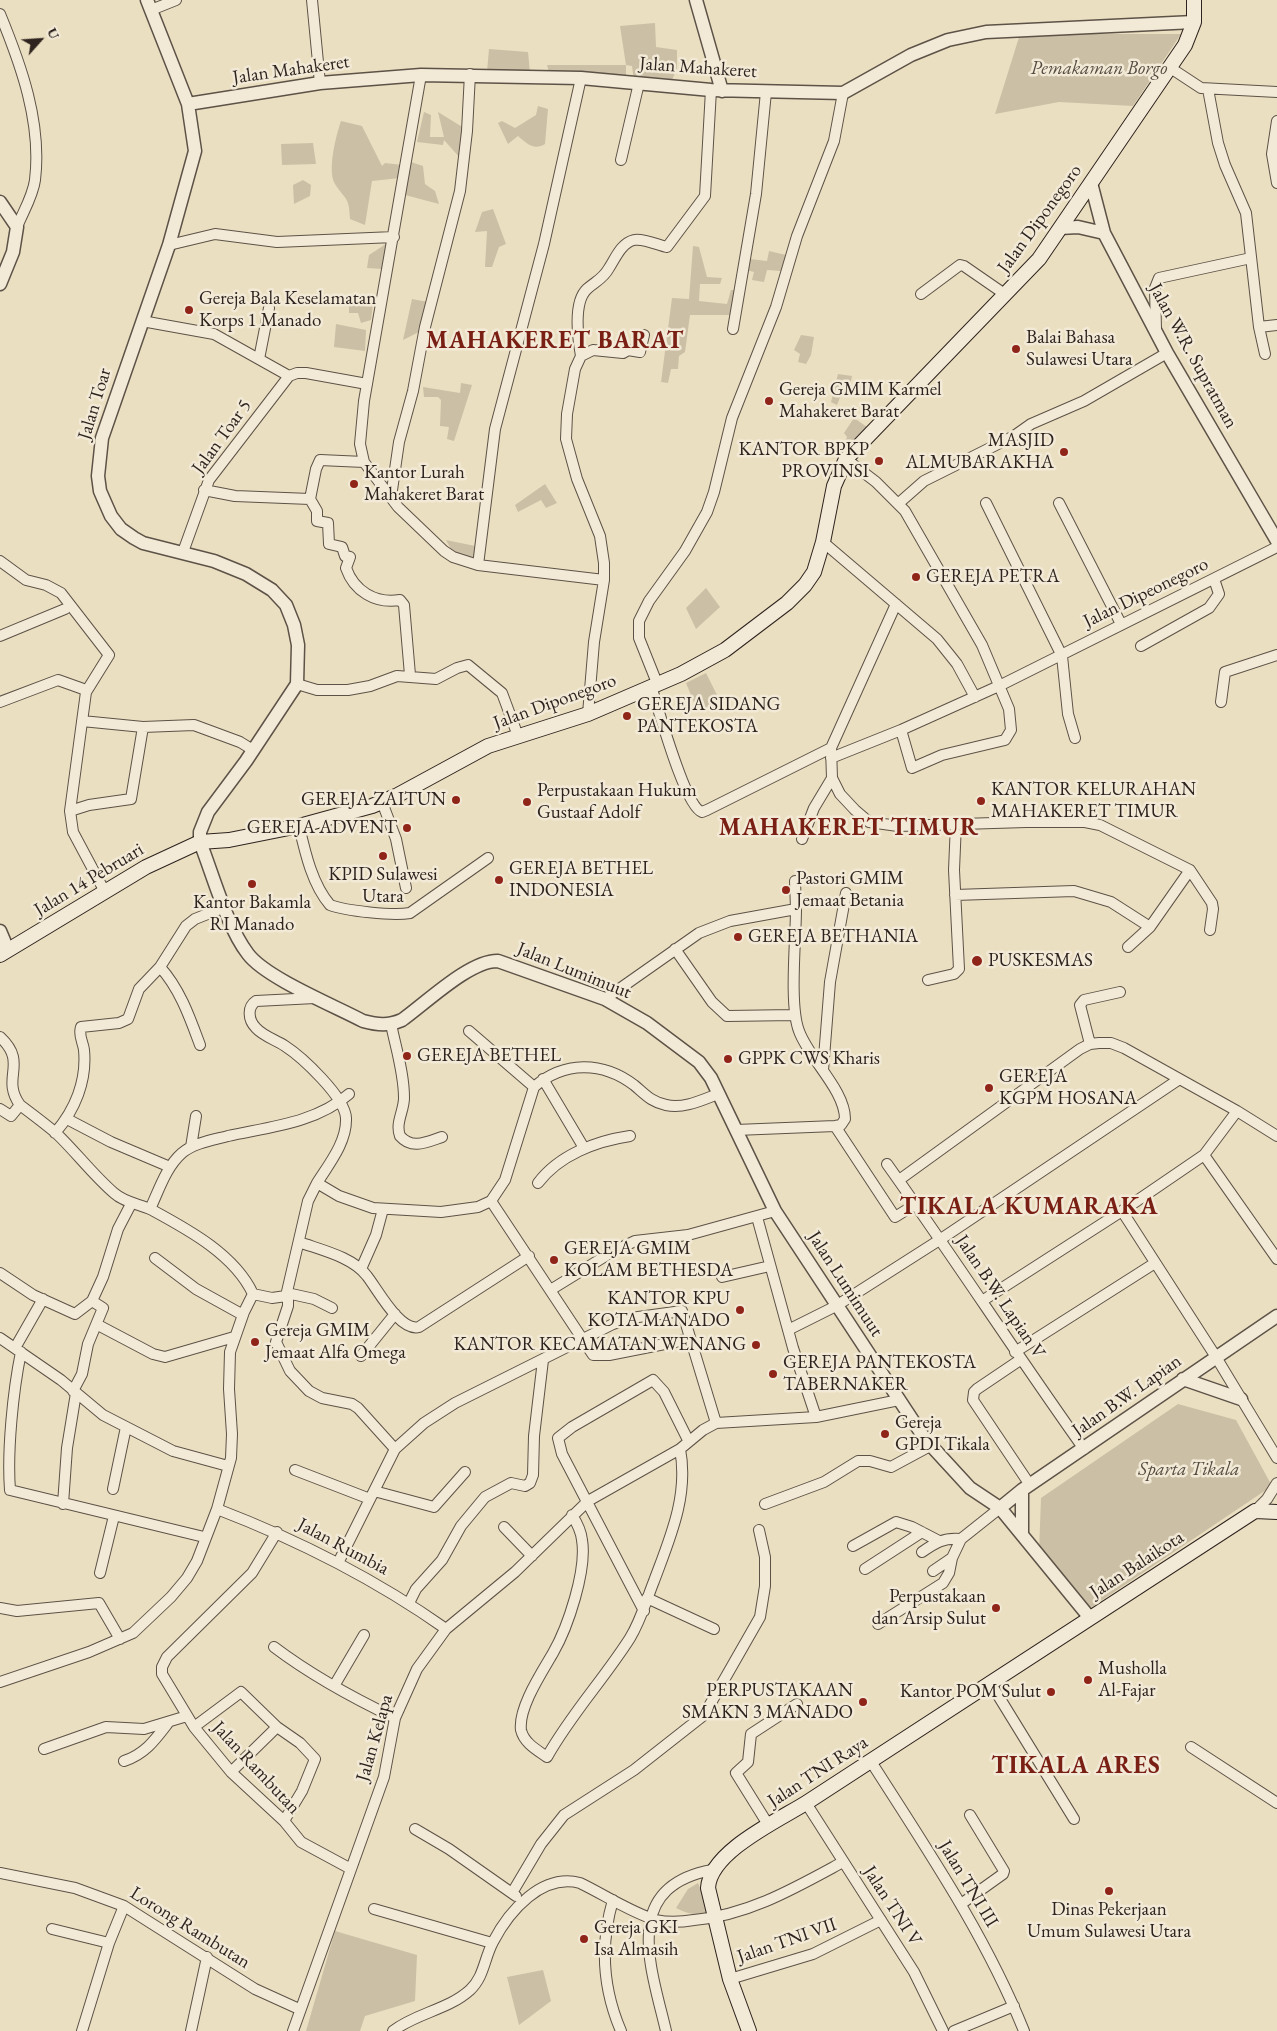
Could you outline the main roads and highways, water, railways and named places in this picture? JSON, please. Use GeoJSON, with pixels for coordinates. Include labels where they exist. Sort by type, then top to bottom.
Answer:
{"type":"FeatureCollection","features":[{"type":"Feature","properties":{"kind":"main road","name":"Jalan Diponegoro"},"geometry":{"type":"LineString","coordinates":[[200,842],[229,840],[299,826],[382,802],[470,754],[518,736],[588,714],[654,685],[725,650],[772,616],[805,585],[814,572],[823,542],[832,493],[846,459],[1039,259],[1185,45],[1194,22],[1194,0]]}},
{"type":"Feature","properties":{"kind":"main road","name":"Jalan 14 Pebruari"},"geometry":{"type":"LineString","coordinates":[[4,952],[146,867],[200,842]]}},
{"type":"Feature","properties":{"kind":"main road","name":"Jalan Balaikota"},"geometry":{"type":"LineString","coordinates":[[1090,1618],[1255,1511],[1277,1512]]}},
{"type":"Feature","properties":{"kind":"main road","name":"Jalan TNI Raya"},"geometry":{"type":"LineString","coordinates":[[749,2031],[730,1979],[708,1888],[712,1870],[733,1849],[991,1684],[1090,1618]]}},
{"type":"Feature","properties":{"kind":"place","name":"Gereja Bala Keselamatan Korps 1 Manado"},"geometry":{"type":"Point","coordinates":[189,310]}},
{"type":"Feature","properties":{"kind":"place","name":"Balai Bahasa Sulawesi Utara"},"geometry":{"type":"Point","coordinates":[1016,349]}},
{"type":"Feature","properties":{"kind":"place","name":"Gereja GMIM Karmel Mahakeret Barat"},"geometry":{"type":"Point","coordinates":[769,401]}},
{"type":"Feature","properties":{"kind":"place","name":"MASJID ALMUBARAKHA"},"geometry":{"type":"Point","coordinates":[1064,452]}},
{"type":"Feature","properties":{"kind":"place","name":"KANTOR BPKP PROVINSI"},"geometry":{"type":"Point","coordinates":[879,461]}},
{"type":"Feature","properties":{"kind":"place","name":"Kantor Lurah Mahakeret Barat"},"geometry":{"type":"Point","coordinates":[354,484]}},
{"type":"Feature","properties":{"kind":"place","name":"GEREJA PETRA"},"geometry":{"type":"Point","coordinates":[916,577]}},
{"type":"Feature","properties":{"kind":"place","name":"GEREJA SIDANG PANTEKOSTA"},"geometry":{"type":"Point","coordinates":[627,716]}},
{"type":"Feature","properties":{"kind":"place","name":"GEREJA ZAITUN"},"geometry":{"type":"Point","coordinates":[456,800]}},
{"type":"Feature","properties":{"kind":"place","name":"KANTOR KELURAHAN MAHAKERET TIMUR"},"geometry":{"type":"Point","coordinates":[981,801]}},
{"type":"Feature","properties":{"kind":"place","name":"Perpustakaan Hukum Gustaaf Adolf"},"geometry":{"type":"Point","coordinates":[527,802]}},
{"type":"Feature","properties":{"kind":"place","name":"GEREJA ADVENT"},"geometry":{"type":"Point","coordinates":[407,828]}},
{"type":"Feature","properties":{"kind":"place","name":"KPID Sulawesi Utara"},"geometry":{"type":"Point","coordinates":[383,856]}},
{"type":"Feature","properties":{"kind":"place","name":"GEREJA BETHEL INDONESIA"},"geometry":{"type":"Point","coordinates":[499,880]}},
{"type":"Feature","properties":{"kind":"place","name":"Kantor Bakamla RI Manado"},"geometry":{"type":"Point","coordinates":[252,884]}},
{"type":"Feature","properties":{"kind":"place","name":"Pastori GMIM Jemaat Betania"},"geometry":{"type":"Point","coordinates":[786,890]}},
{"type":"Feature","properties":{"kind":"place","name":"GEREJA BETHANIA"},"geometry":{"type":"Point","coordinates":[738,937]}},
{"type":"Feature","properties":{"kind":"place","name":"PUSKESMAS"},"geometry":{"type":"Point","coordinates":[977,961]}},
{"type":"Feature","properties":{"kind":"place","name":"GEREJA BETHEL"},"geometry":{"type":"Point","coordinates":[407,1056]}},
{"type":"Feature","properties":{"kind":"place","name":"GPPK CWS Kharis"},"geometry":{"type":"Point","coordinates":[728,1059]}},
{"type":"Feature","properties":{"kind":"place","name":"GEREJA KGPM HOSANA"},"geometry":{"type":"Point","coordinates":[989,1088]}},
{"type":"Feature","properties":{"kind":"place","name":"GEREJA GMIM KOLAM BETHESDA"},"geometry":{"type":"Point","coordinates":[554,1260]}},
{"type":"Feature","properties":{"kind":"place","name":"KANTOR KPU KOTA MANADO"},"geometry":{"type":"Point","coordinates":[740,1310]}},
{"type":"Feature","properties":{"kind":"place","name":"Gereja GMIM Jemaat Alfa Omega"},"geometry":{"type":"Point","coordinates":[255,1342]}},
{"type":"Feature","properties":{"kind":"place","name":"KANTOR KECAMATAN WENANG"},"geometry":{"type":"Point","coordinates":[756,1345]}},
{"type":"Feature","properties":{"kind":"place","name":"GEREJA PANTEKOSTA TABERNAKER"},"geometry":{"type":"Point","coordinates":[773,1374]}},
{"type":"Feature","properties":{"kind":"place","name":"Gereja GPDI Tikala"},"geometry":{"type":"Point","coordinates":[885,1434]}},
{"type":"Feature","properties":{"kind":"place","name":"Perpustakaan dan Arsip Sulut"},"geometry":{"type":"Point","coordinates":[996,1608]}},
{"type":"Feature","properties":{"kind":"place","name":"Musholla Al-Fajar"},"geometry":{"type":"Point","coordinates":[1088,1680]}},
{"type":"Feature","properties":{"kind":"place","name":"Kantor POM Sulut"},"geometry":{"type":"Point","coordinates":[1051,1692]}},
{"type":"Feature","properties":{"kind":"place","name":"PERPUSTAKAAN SMAKN 3 MANADO"},"geometry":{"type":"Point","coordinates":[863,1702]}},
{"type":"Feature","properties":{"kind":"place","name":"Dinas Pekerjaan Umum Sulawesi Utara"},"geometry":{"type":"Point","coordinates":[1109,1891]}},
{"type":"Feature","properties":{"kind":"place","name":"Gereja GKI Isa Almasih"},"geometry":{"type":"Point","coordinates":[584,1939]}},
{"type":"Feature","properties":{"kind":"district","name":"MAHAKERET BARAT"},"geometry":{"type":"Point","coordinates":[555,341]}},
{"type":"Feature","properties":{"kind":"district","name":"MAHAKERET TIMUR"},"geometry":{"type":"Point","coordinates":[849,828]}},
{"type":"Feature","properties":{"kind":"district","name":"TIKALA KUMARAKA"},"geometry":{"type":"Point","coordinates":[1029,1207]}},
{"type":"Feature","properties":{"kind":"district","name":"TIKALA ARES"},"geometry":{"type":"Point","coordinates":[1076,1766]}},
{"type":"Feature","properties":{"kind":"park label","name":"Pemakaman Borgo"},"geometry":{"type":"Point","coordinates":[1099,69]}},
{"type":"Feature","properties":{"kind":"park label","name":"Sparta Tikala"},"geometry":{"type":"Point","coordinates":[1189,1470]}}]}
